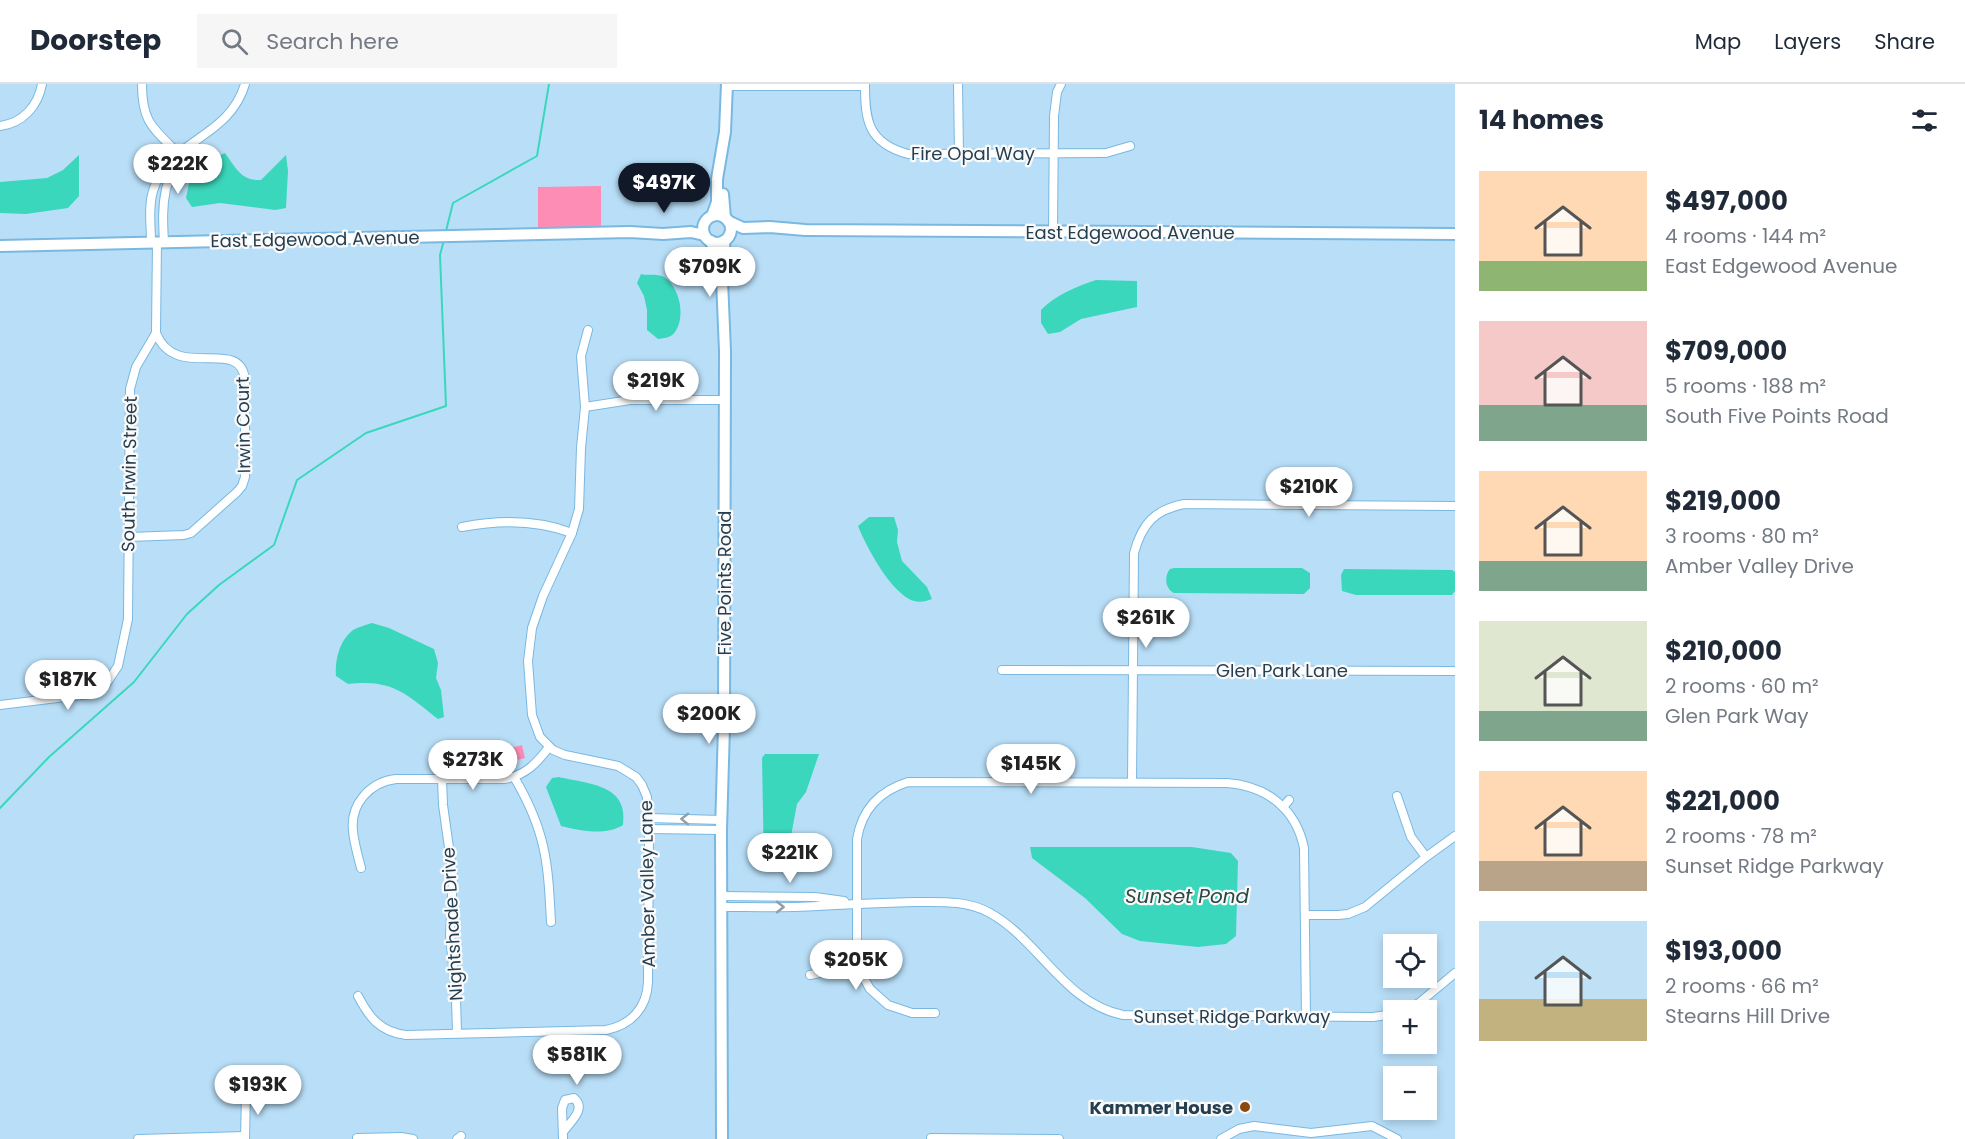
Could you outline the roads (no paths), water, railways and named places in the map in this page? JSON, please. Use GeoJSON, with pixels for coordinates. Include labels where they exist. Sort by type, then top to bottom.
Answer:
{"type":"FeatureCollection","features":[{"type":"Feature","properties":{"kind":"main road"},"geometry":{"type":"LineString","coordinates":[[725,351],[722,280],[703,226],[717,202],[718,173],[725,132],[727,85]]}},
{"type":"Feature","properties":{"kind":"main road"},"geometry":{"type":"LineString","coordinates":[[725,351],[730,302],[724,259],[725,239],[730,230],[726,220],[723,184],[729,131],[727,85]]}},
{"type":"Feature","properties":{"kind":"main road"},"geometry":{"type":"LineString","coordinates":[[708,219],[716,215],[726,220]]}},
{"type":"Feature","properties":{"kind":"main road","name":"East Edgewood Avenue"},"geometry":{"type":"LineString","coordinates":[[0,246],[630,232],[688,226],[708,219]]}},
{"type":"Feature","properties":{"kind":"main road","name":"East Edgewood Avenue"},"geometry":{"type":"LineString","coordinates":[[726,220],[743,228],[770,227],[805,230],[1455,234]]}},
{"type":"Feature","properties":{"kind":"main road","name":"East Edgewood Avenue"},"geometry":{"type":"LineString","coordinates":[[725,239],[805,230]]}},
{"type":"Feature","properties":{"kind":"main road","name":"East Edgewood Avenue"},"geometry":{"type":"LineString","coordinates":[[630,232],[663,234],[694,232],[707,238]]}},
{"type":"Feature","properties":{"kind":"main road"},"geometry":{"type":"LineString","coordinates":[[707,238],[719,242],[725,239]]}},
{"type":"Feature","properties":{"kind":"main road","name":"Five Points Road"},"geometry":{"type":"LineString","coordinates":[[722,1139],[721,825],[724,727],[725,351]]}},
{"type":"Feature","properties":{"kind":"street"},"geometry":{"type":"LineString","coordinates":[[0,126],[19,120],[30,110],[38,99],[42,84]]}},
{"type":"Feature","properties":{"kind":"street"},"geometry":{"type":"LineString","coordinates":[[142,84],[143,106],[149,122],[179,154]]}},
{"type":"Feature","properties":{"kind":"street"},"geometry":{"type":"LineString","coordinates":[[157,242],[152,194],[160,174],[169,161],[226,118],[238,102],[245,84]]}},
{"type":"Feature","properties":{"kind":"street"},"geometry":{"type":"LineString","coordinates":[[958,84],[959,153]]}},
{"type":"Feature","properties":{"kind":"street"},"geometry":{"type":"LineString","coordinates":[[1053,231],[1054,116],[1057,93],[1061,84]]}},
{"type":"Feature","properties":{"kind":"street"},"geometry":{"type":"LineString","coordinates":[[727,85],[865,85]]}},
{"type":"Feature","properties":{"kind":"street","name":"Fire Opal Way"},"geometry":{"type":"LineString","coordinates":[[865,85],[865,111],[871,130],[880,142],[894,150],[908,154],[1106,153],[1130,146]]}},
{"type":"Feature","properties":{"kind":"street"},"geometry":{"type":"LineString","coordinates":[[157,242],[169,180],[177,165],[179,154]]}},
{"type":"Feature","properties":{"kind":"street","name":"South Irwin Street"},"geometry":{"type":"LineString","coordinates":[[0,705],[84,696],[101,688],[114,674],[121,658],[128,619],[130,386],[136,367],[156,333],[157,242]]}},
{"type":"Feature","properties":{"kind":"street"},"geometry":{"type":"LineString","coordinates":[[361,868],[353,833],[353,822],[357,807],[367,792],[378,783],[392,779],[514,777],[530,769],[549,747],[540,737],[532,718],[528,667],[529,644],[538,607],[572,532],[580,501],[581,448],[585,407],[581,356],[588,330]]}},
{"type":"Feature","properties":{"kind":"street","name":"Irwin Court"},"geometry":{"type":"LineString","coordinates":[[129,537],[191,533],[237,492],[242,486],[244,477],[245,380],[242,368],[231,360],[182,357],[172,354],[164,348],[156,333]]}},
{"type":"Feature","properties":{"kind":"street"},"geometry":{"type":"LineString","coordinates":[[585,407],[630,400],[725,400]]}},
{"type":"Feature","properties":{"kind":"street"},"geometry":{"type":"LineString","coordinates":[[1132,782],[1134,553],[1138,537],[1158,513],[1184,504],[1455,506]]}},
{"type":"Feature","properties":{"kind":"street"},"geometry":{"type":"LineString","coordinates":[[462,527],[479,524],[540,523],[572,532]]}},
{"type":"Feature","properties":{"kind":"street","name":"Glen Park Lane"},"geometry":{"type":"LineString","coordinates":[[1002,670],[1455,671]]}},
{"type":"Feature","properties":{"kind":"street","name":"Amber Valley Lane"},"geometry":{"type":"LineString","coordinates":[[457,1033],[606,1030],[621,1026],[636,1014],[644,1003],[648,986],[649,829],[648,803],[645,792],[629,771],[610,764],[565,755],[549,747]]}},
{"type":"Feature","properties":{"kind":"street"},"geometry":{"type":"LineString","coordinates":[[514,777],[532,809],[544,844],[551,922]]}},
{"type":"Feature","properties":{"kind":"street","name":"Nightshade Drive"},"geometry":{"type":"LineString","coordinates":[[442,778],[443,805],[453,876],[450,935],[457,1033]]}},
{"type":"Feature","properties":{"kind":"street"},"geometry":{"type":"LineString","coordinates":[[935,1014],[912,1013],[888,1005],[870,990],[863,979],[856,952],[859,829],[867,809],[874,801],[889,789],[917,781],[1241,784],[1263,792],[1283,807],[1299,829],[1304,848],[1306,1017]]}},
{"type":"Feature","properties":{"kind":"street"},"geometry":{"type":"LineString","coordinates":[[1397,796],[1411,837],[1426,857]]}},
{"type":"Feature","properties":{"kind":"street"},"geometry":{"type":"LineString","coordinates":[[1283,807],[1289,800]]}},
{"type":"Feature","properties":{"kind":"street"},"geometry":{"type":"LineString","coordinates":[[649,819],[721,825]]}},
{"type":"Feature","properties":{"kind":"street"},"geometry":{"type":"LineString","coordinates":[[649,829],[721,825]]}},
{"type":"Feature","properties":{"kind":"street"},"geometry":{"type":"LineString","coordinates":[[1306,915],[1338,915],[1357,910],[1372,902],[1455,836]]}},
{"type":"Feature","properties":{"kind":"street","name":"Sunset Ridge Parkway"},"geometry":{"type":"LineString","coordinates":[[721,901],[815,897],[857,903],[954,902],[978,907],[1009,926],[1086,1001],[1111,1013],[1133,1016],[1383,1016]]}},
{"type":"Feature","properties":{"kind":"street"},"geometry":{"type":"LineString","coordinates":[[810,975],[858,964]]}},
{"type":"Feature","properties":{"kind":"street"},"geometry":{"type":"LineString","coordinates":[[1423,1000],[1455,973]]}},
{"type":"Feature","properties":{"kind":"street"},"geometry":{"type":"LineString","coordinates":[[358,996],[372,1019],[390,1031],[406,1035],[457,1033]]}},
{"type":"Feature","properties":{"kind":"street"},"geometry":{"type":"LineString","coordinates":[[138,1139],[245,1138],[246,1092]]}},
{"type":"Feature","properties":{"kind":"street"},"geometry":{"type":"LineString","coordinates":[[1221,1139],[1239,1129],[1254,1126],[1311,1133],[1372,1126],[1397,1139]]}},
{"type":"Feature","properties":{"kind":"street"},"geometry":{"type":"LineString","coordinates":[[357,1138],[413,1139]]}},
{"type":"Feature","properties":{"kind":"street"},"geometry":{"type":"LineString","coordinates":[[931,1138],[1059,1139]]}},
{"type":"Feature","properties":{"kind":"water"},"geometry":{"type":"Polygon","coordinates":[[[225,153],[244,176],[254,180],[261,180],[286,155],[288,171],[286,208],[275,210],[220,203],[192,207],[186,198],[189,183],[211,159],[225,153]]]}},
{"type":"Feature","properties":{"kind":"water"},"geometry":{"type":"Polygon","coordinates":[[[79,155],[79,196],[68,208],[26,214],[0,213],[0,182],[47,178],[63,170],[79,155]]]}},
{"type":"Feature","properties":{"kind":"water"},"geometry":{"type":"Polygon","coordinates":[[[641,274],[664,277],[674,288],[681,311],[678,326],[669,337],[658,339],[647,330],[647,310],[644,296],[637,283],[641,274]]]}},
{"type":"Feature","properties":{"kind":"water"},"geometry":{"type":"Polygon","coordinates":[[[1096,280],[1137,281],[1137,307],[1081,319],[1060,332],[1048,334],[1041,323],[1041,310],[1066,292],[1096,280]]]}},
{"type":"Feature","properties":{"kind":"water"},"geometry":{"type":"Polygon","coordinates":[[[869,517],[894,517],[902,561],[927,587],[932,599],[921,602],[909,599],[893,586],[873,556],[858,526],[869,517]]]}},
{"type":"Feature","properties":{"kind":"water"},"geometry":{"type":"Polygon","coordinates":[[[1302,568],[1310,573],[1310,588],[1304,594],[1174,593],[1169,589],[1166,579],[1170,569],[1302,568]]]}},
{"type":"Feature","properties":{"kind":"water"},"geometry":{"type":"Polygon","coordinates":[[[1344,569],[1452,570],[1455,572],[1455,591],[1452,595],[1356,595],[1342,591],[1341,575],[1344,569]]]}},
{"type":"Feature","properties":{"kind":"water"},"geometry":{"type":"Polygon","coordinates":[[[372,623],[389,628],[434,649],[438,663],[436,678],[441,690],[444,717],[438,719],[407,695],[387,686],[348,684],[336,676],[337,657],[348,634],[372,623]]]}},
{"type":"Feature","properties":{"kind":"water"},"geometry":{"type":"Polygon","coordinates":[[[765,754],[819,754],[806,792],[797,804],[785,868],[773,870],[764,867],[762,758],[765,754]]]}},
{"type":"Feature","properties":{"kind":"water"},"geometry":{"type":"Polygon","coordinates":[[[559,777],[594,784],[613,794],[620,801],[623,825],[601,831],[584,831],[561,826],[546,787],[552,778],[559,777]]]}},
{"type":"Feature","properties":{"kind":"water","name":"Sunset Pond"},"geometry":{"type":"Polygon","coordinates":[[[1030,847],[1192,847],[1231,853],[1238,861],[1236,936],[1226,944],[1198,947],[1140,941],[1122,934],[1085,898],[1032,858],[1030,847]]]}},
{"type":"Feature","properties":{"kind":"waterway"},"geometry":{"type":"LineString","coordinates":[[446,231],[453,203],[537,156],[549,84]]}},
{"type":"Feature","properties":{"kind":"waterway"},"geometry":{"type":"LineString","coordinates":[[0,808],[49,757],[134,682],[187,614],[219,585],[274,545],[297,480],[366,433],[446,406],[440,255],[444,240]]}},
{"type":"Feature","properties":{"kind":"place","name":"Kammer House"},"geometry":{"type":"Point","coordinates":[1245,1107]}}]}
